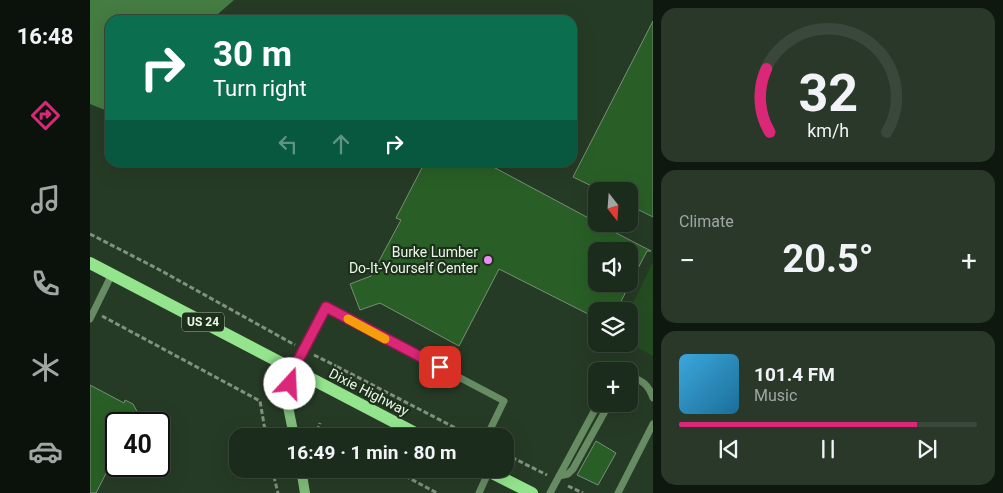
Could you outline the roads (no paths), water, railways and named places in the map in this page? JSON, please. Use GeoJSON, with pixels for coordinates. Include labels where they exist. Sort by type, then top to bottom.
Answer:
{"type":"FeatureCollection","features":[{"type":"Feature","properties":{"kind":"main road","name":"Dixie Highway"},"geometry":{"type":"LineString","coordinates":[[90,263],[405,428]]}},
{"type":"Feature","properties":{"kind":"main road"},"geometry":{"type":"LineString","coordinates":[[503,478],[532,493]]}},
{"type":"Feature","properties":{"kind":"street"},"geometry":{"type":"LineString","coordinates":[[292,428],[286,397],[293,370]]}},
{"type":"Feature","properties":{"kind":"street"},"geometry":{"type":"LineString","coordinates":[[302,478],[305,493]]}},
{"type":"Feature","properties":{"kind":"lane"},"geometry":{"type":"LineString","coordinates":[[92,315],[112,274]]}},
{"type":"Feature","properties":{"kind":"lane"},"geometry":{"type":"LineString","coordinates":[[293,370],[326,307],[504,401],[491,428]]}},
{"type":"Feature","properties":{"kind":"lane"},"geometry":{"type":"LineString","coordinates":[[638,380],[648,386],[653,398]]}},
{"type":"Feature","properties":{"kind":"lane"},"geometry":{"type":"LineString","coordinates":[[550,493],[594,412]]}},
{"type":"Feature","properties":{"kind":"lane"},"geometry":{"type":"LineString","coordinates":[[558,478],[568,474],[573,469],[604,412]]}},
{"type":"Feature","properties":{"kind":"lane"},"geometry":{"type":"LineString","coordinates":[[618,493],[653,424]]}},
{"type":"Feature","properties":{"kind":"lane"},"geometry":{"type":"LineString","coordinates":[[478,493],[484,478]]}},
{"type":"Feature","properties":{"kind":"place","name":"Burke Lumber Do-It-Yourself Center"},"geometry":{"type":"Point","coordinates":[488,260]}}]}
